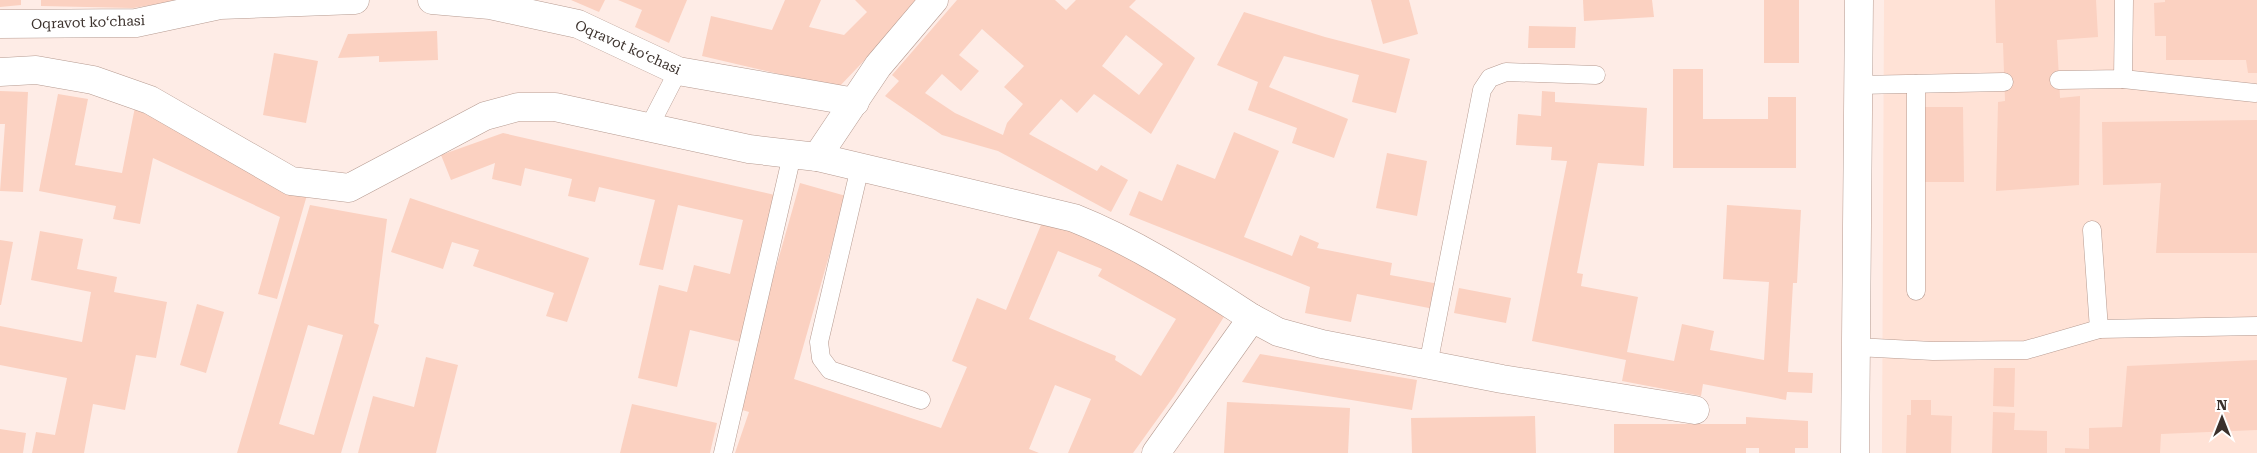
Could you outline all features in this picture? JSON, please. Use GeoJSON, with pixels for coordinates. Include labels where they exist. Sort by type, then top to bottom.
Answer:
{"type":"FeatureCollection","features":[{"type":"Feature","properties":{"kind":"street","name":"Oqravot koʻchasi"},"geometry":{"type":"LineString","coordinates":[[0,24],[136,23],[220,5],[355,0]]}},
{"type":"Feature","properties":{"kind":"street","name":"Oqravot koʻchasi"},"geometry":{"type":"LineString","coordinates":[[432,0],[490,5],[578,24],[678,72],[855,102]]}},
{"type":"Feature","properties":{"kind":"street"},"geometry":{"type":"LineString","coordinates":[[804,156],[855,102],[878,66],[934,0]]}},
{"type":"Feature","properties":{"kind":"street"},"geometry":{"type":"LineString","coordinates":[[1855,453],[1860,0]]}},
{"type":"Feature","properties":{"kind":"street"},"geometry":{"type":"LineString","coordinates":[[0,72],[36,70],[101,83],[150,100],[291,181],[316,186],[349,188],[485,116],[518,107],[555,107],[749,150],[804,156],[860,167],[1074,218],[1103,230],[1163,260],[1252,318],[1278,332],[1322,344],[1428,365],[1695,410]]}},
{"type":"Feature","properties":{"kind":"street"},"geometry":{"type":"LineString","coordinates":[[1156,453],[1252,318]]}},
{"type":"Feature","properties":{"kind":"lane"},"geometry":{"type":"LineString","coordinates":[[2123,79],[2124,0]]}},
{"type":"Feature","properties":{"kind":"lane"},"geometry":{"type":"LineString","coordinates":[[649,127],[678,72]]}},
{"type":"Feature","properties":{"kind":"lane"},"geometry":{"type":"LineString","coordinates":[[1428,365],[1482,90],[1490,78],[1506,72],[1596,75]]}},
{"type":"Feature","properties":{"kind":"lane"},"geometry":{"type":"LineString","coordinates":[[2059,80],[2123,79],[2255,93]]}},
{"type":"Feature","properties":{"kind":"lane"},"geometry":{"type":"LineString","coordinates":[[1858,85],[2004,82]]}},
{"type":"Feature","properties":{"kind":"lane"},"geometry":{"type":"LineString","coordinates":[[1916,84],[1916,291]]}},
{"type":"Feature","properties":{"kind":"lane"},"geometry":{"type":"LineString","coordinates":[[723,453],[804,156]]}},
{"type":"Feature","properties":{"kind":"lane"},"geometry":{"type":"LineString","coordinates":[[860,167],[819,342],[821,358],[830,370],[922,400]]}},
{"type":"Feature","properties":{"kind":"lane"},"geometry":{"type":"LineString","coordinates":[[2092,230],[2099,329]]}},
{"type":"Feature","properties":{"kind":"lane"},"geometry":{"type":"LineString","coordinates":[[1856,347],[1933,351],[2026,350],[2099,329],[2257,326]]}},
{"type":"Feature","properties":{"kind":"shaded area"},"geometry":{"type":"Polygon","coordinates":[[[1884,0],[2257,0],[2257,453],[1882,453],[1884,0]]]}},
{"type":"Feature","properties":{"kind":"building"},"geometry":{"type":"Polygon","coordinates":[[[0,0],[21,0],[21,5],[0,7],[0,0]]]}},
{"type":"Feature","properties":{"kind":"building"},"geometry":{"type":"Polygon","coordinates":[[[41,0],[176,1],[133,8],[41,6],[41,0]]]}},
{"type":"Feature","properties":{"kind":"building"},"geometry":{"type":"Polygon","coordinates":[[[571,0],[605,0],[599,12],[571,0]]]}},
{"type":"Feature","properties":{"kind":"building"},"geometry":{"type":"Polygon","coordinates":[[[618,0],[687,0],[669,43],[635,27],[642,10],[618,0]]]}},
{"type":"Feature","properties":{"kind":"building"},"geometry":{"type":"Polygon","coordinates":[[[785,0],[821,0],[809,27],[844,35],[867,12],[855,0],[922,0],[838,88],[702,56],[711,16],[772,30],[785,0]]]}},
{"type":"Feature","properties":{"kind":"building"},"geometry":{"type":"Polygon","coordinates":[[[957,0],[1055,0],[1066,10],[1076,0],[1136,0],[1129,7],[1195,58],[1151,134],[1094,94],[1077,113],[1061,99],[1029,134],[1097,171],[1101,165],[1128,180],[1111,212],[998,151],[942,135],[885,96],[899,81],[892,75],[957,0]],[[982,29],[959,55],[979,71],[961,91],[942,74],[925,93],[955,113],[1003,135],[1007,123],[1023,104],[1004,87],[1024,66],[982,29]],[[1126,35],[1102,66],[1139,95],[1163,64],[1126,35]]]}},
{"type":"Feature","properties":{"kind":"building"},"geometry":{"type":"Polygon","coordinates":[[[1371,0],[1409,0],[1418,34],[1383,44],[1371,0]]]}},
{"type":"Feature","properties":{"kind":"building"},"geometry":{"type":"Polygon","coordinates":[[[1583,0],[1652,0],[1654,17],[1584,21],[1583,0]]]}},
{"type":"Feature","properties":{"kind":"building"},"geometry":{"type":"Polygon","coordinates":[[[1764,0],[1799,0],[1799,63],[1764,63],[1764,0]]]}},
{"type":"Feature","properties":{"kind":"building"},"geometry":{"type":"Polygon","coordinates":[[[1995,0],[2096,0],[2098,37],[2057,40],[2060,98],[2080,96],[2079,185],[1996,191],[1998,102],[2005,101],[2003,43],[1996,43],[1995,0]]]}},
{"type":"Feature","properties":{"kind":"building"},"geometry":{"type":"Polygon","coordinates":[[[2165,0],[2257,0],[2257,73],[2248,73],[2246,60],[2166,60],[2166,36],[2155,36],[2154,3],[2165,2],[2165,0]]]}},
{"type":"Feature","properties":{"kind":"building"},"geometry":{"type":"Polygon","coordinates":[[[1244,12],[1325,37],[1410,59],[1396,113],[1352,102],[1359,75],[1284,56],[1269,87],[1348,119],[1334,158],[1292,143],[1297,128],[1248,110],[1258,82],[1217,65],[1244,12]]]}},
{"type":"Feature","properties":{"kind":"building"},"geometry":{"type":"Polygon","coordinates":[[[1529,26],[1576,27],[1575,48],[1528,48],[1529,26]]]}},
{"type":"Feature","properties":{"kind":"building"},"geometry":{"type":"Polygon","coordinates":[[[437,31],[438,60],[379,62],[379,56],[338,58],[348,34],[437,31]]]}},
{"type":"Feature","properties":{"kind":"building"},"geometry":{"type":"Polygon","coordinates":[[[274,53],[318,61],[306,123],[263,115],[274,53]]]}},
{"type":"Feature","properties":{"kind":"building"},"geometry":{"type":"Polygon","coordinates":[[[1673,69],[1703,69],[1703,119],[1768,119],[1768,97],[1796,97],[1796,168],[1673,168],[1673,69]]]}},
{"type":"Feature","properties":{"kind":"building"},"geometry":{"type":"Polygon","coordinates":[[[0,91],[28,92],[23,192],[0,191],[5,124],[0,124],[0,91]]]}},
{"type":"Feature","properties":{"kind":"building"},"geometry":{"type":"Polygon","coordinates":[[[1542,91],[1555,92],[1555,102],[1647,108],[1644,166],[1598,163],[1577,273],[1583,274],[1581,286],[1638,297],[1627,352],[1674,361],[1682,324],[1714,331],[1710,350],[1764,360],[1769,282],[1723,279],[1727,205],[1801,210],[1797,283],[1793,283],[1788,372],[1813,373],[1812,393],[1787,392],[1786,400],[1703,384],[1701,396],[1622,381],[1626,360],[1532,341],[1567,161],[1551,160],[1552,147],[1516,145],[1518,114],[1541,116],[1542,91]]]}},
{"type":"Feature","properties":{"kind":"building"},"geometry":{"type":"Polygon","coordinates":[[[58,94],[88,99],[75,165],[122,173],[135,107],[307,195],[277,299],[258,294],[280,217],[153,158],[140,224],[113,219],[116,206],[39,191],[58,94]]]}},
{"type":"Feature","properties":{"kind":"building"},"geometry":{"type":"Polygon","coordinates":[[[1924,107],[1963,107],[1964,182],[1925,182],[1924,107]]]}},
{"type":"Feature","properties":{"kind":"building"},"geometry":{"type":"Polygon","coordinates":[[[2257,120],[2257,253],[2156,253],[2161,183],[2103,185],[2102,122],[2257,120]]]}},
{"type":"Feature","properties":{"kind":"building"},"geometry":{"type":"Polygon","coordinates":[[[1234,132],[1279,151],[1244,237],[1292,256],[1300,235],[1319,243],[1317,248],[1392,263],[1390,275],[1439,284],[1434,309],[1357,294],[1351,322],[1305,313],[1310,287],[1129,215],[1139,191],[1162,201],[1177,164],[1215,179],[1234,132]]]}},
{"type":"Feature","properties":{"kind":"building"},"geometry":{"type":"Polygon","coordinates":[[[503,133],[779,196],[745,343],[690,330],[677,387],[638,378],[659,285],[687,292],[694,265],[730,274],[743,220],[678,205],[663,270],[639,265],[655,200],[599,187],[595,202],[568,196],[572,179],[525,168],[521,186],[492,179],[495,163],[451,180],[441,155],[503,133]]]}},
{"type":"Feature","properties":{"kind":"building"},"geometry":{"type":"Polygon","coordinates":[[[1387,153],[1427,161],[1417,216],[1376,208],[1387,153]]]}},
{"type":"Feature","properties":{"kind":"building"},"geometry":{"type":"Polygon","coordinates":[[[800,183],[846,196],[794,379],[941,428],[967,367],[952,361],[977,298],[1006,310],[1043,220],[1069,224],[1227,312],[1174,396],[1133,453],[1068,453],[1091,399],[1055,385],[1029,449],[1039,453],[735,453],[749,412],[736,408],[800,183]],[[1058,251],[1029,319],[1116,356],[1115,360],[1141,376],[1176,319],[1098,276],[1102,269],[1058,251]]]}},
{"type":"Feature","properties":{"kind":"building"},"geometry":{"type":"Polygon","coordinates":[[[410,198],[589,258],[567,322],[546,316],[554,293],[473,266],[479,250],[452,242],[443,269],[391,252],[410,198]]]}},
{"type":"Feature","properties":{"kind":"building"},"geometry":{"type":"Polygon","coordinates":[[[310,205],[387,219],[374,323],[379,325],[341,453],[237,453],[310,205]],[[308,325],[279,424],[314,435],[343,335],[308,325]]]}},
{"type":"Feature","properties":{"kind":"building"},"geometry":{"type":"Polygon","coordinates":[[[40,231],[83,239],[77,269],[117,277],[114,292],[167,302],[156,358],[136,355],[125,410],[93,404],[84,453],[32,453],[36,432],[55,435],[67,378],[0,365],[0,326],[82,342],[91,292],[31,280],[40,231]]]}},
{"type":"Feature","properties":{"kind":"building"},"geometry":{"type":"Polygon","coordinates":[[[0,240],[13,242],[1,305],[0,305],[0,240]]]}},
{"type":"Feature","properties":{"kind":"building"},"geometry":{"type":"Polygon","coordinates":[[[1459,288],[1511,298],[1506,323],[1454,313],[1459,288]]]}},
{"type":"Feature","properties":{"kind":"building"},"geometry":{"type":"Polygon","coordinates":[[[197,304],[224,312],[206,373],[180,365],[197,304]]]}},
{"type":"Feature","properties":{"kind":"building"},"geometry":{"type":"Polygon","coordinates":[[[1260,354],[1417,380],[1412,410],[1242,382],[1260,354]]]}},
{"type":"Feature","properties":{"kind":"building"},"geometry":{"type":"Polygon","coordinates":[[[426,357],[458,365],[436,453],[358,453],[373,396],[414,407],[426,357]]]}},
{"type":"Feature","properties":{"kind":"building"},"geometry":{"type":"Polygon","coordinates":[[[2257,360],[2257,430],[2161,434],[2160,453],[2065,453],[2065,448],[2089,449],[2089,428],[2122,427],[2127,366],[2257,360]]]}},
{"type":"Feature","properties":{"kind":"building"},"geometry":{"type":"Polygon","coordinates":[[[1994,368],[2015,368],[2014,407],[1993,406],[1994,368]]]}},
{"type":"Feature","properties":{"kind":"building"},"geometry":{"type":"Polygon","coordinates":[[[1911,400],[1931,400],[1931,415],[1952,416],[1951,453],[1906,453],[1907,415],[1911,415],[1911,400]]]}},
{"type":"Feature","properties":{"kind":"building"},"geometry":{"type":"Polygon","coordinates":[[[1227,402],[1350,408],[1348,453],[1224,453],[1227,402]]]}},
{"type":"Feature","properties":{"kind":"building"},"geometry":{"type":"Polygon","coordinates":[[[632,404],[717,423],[710,453],[620,453],[632,404]]]}},
{"type":"Feature","properties":{"kind":"building"},"geometry":{"type":"Polygon","coordinates":[[[1993,412],[2015,413],[2014,430],[2047,431],[2047,453],[1992,453],[1993,412]]]}},
{"type":"Feature","properties":{"kind":"building"},"geometry":{"type":"Polygon","coordinates":[[[1535,416],[1536,453],[1412,453],[1411,418],[1535,416]]]}},
{"type":"Feature","properties":{"kind":"building"},"geometry":{"type":"Polygon","coordinates":[[[1746,417],[1808,421],[1808,448],[1795,448],[1795,453],[1759,453],[1759,448],[1746,448],[1746,453],[1614,453],[1614,424],[1746,424],[1746,417]]]}},
{"type":"Feature","properties":{"kind":"building"},"geometry":{"type":"Polygon","coordinates":[[[0,429],[26,433],[23,453],[0,453],[0,429]]]}}]}
